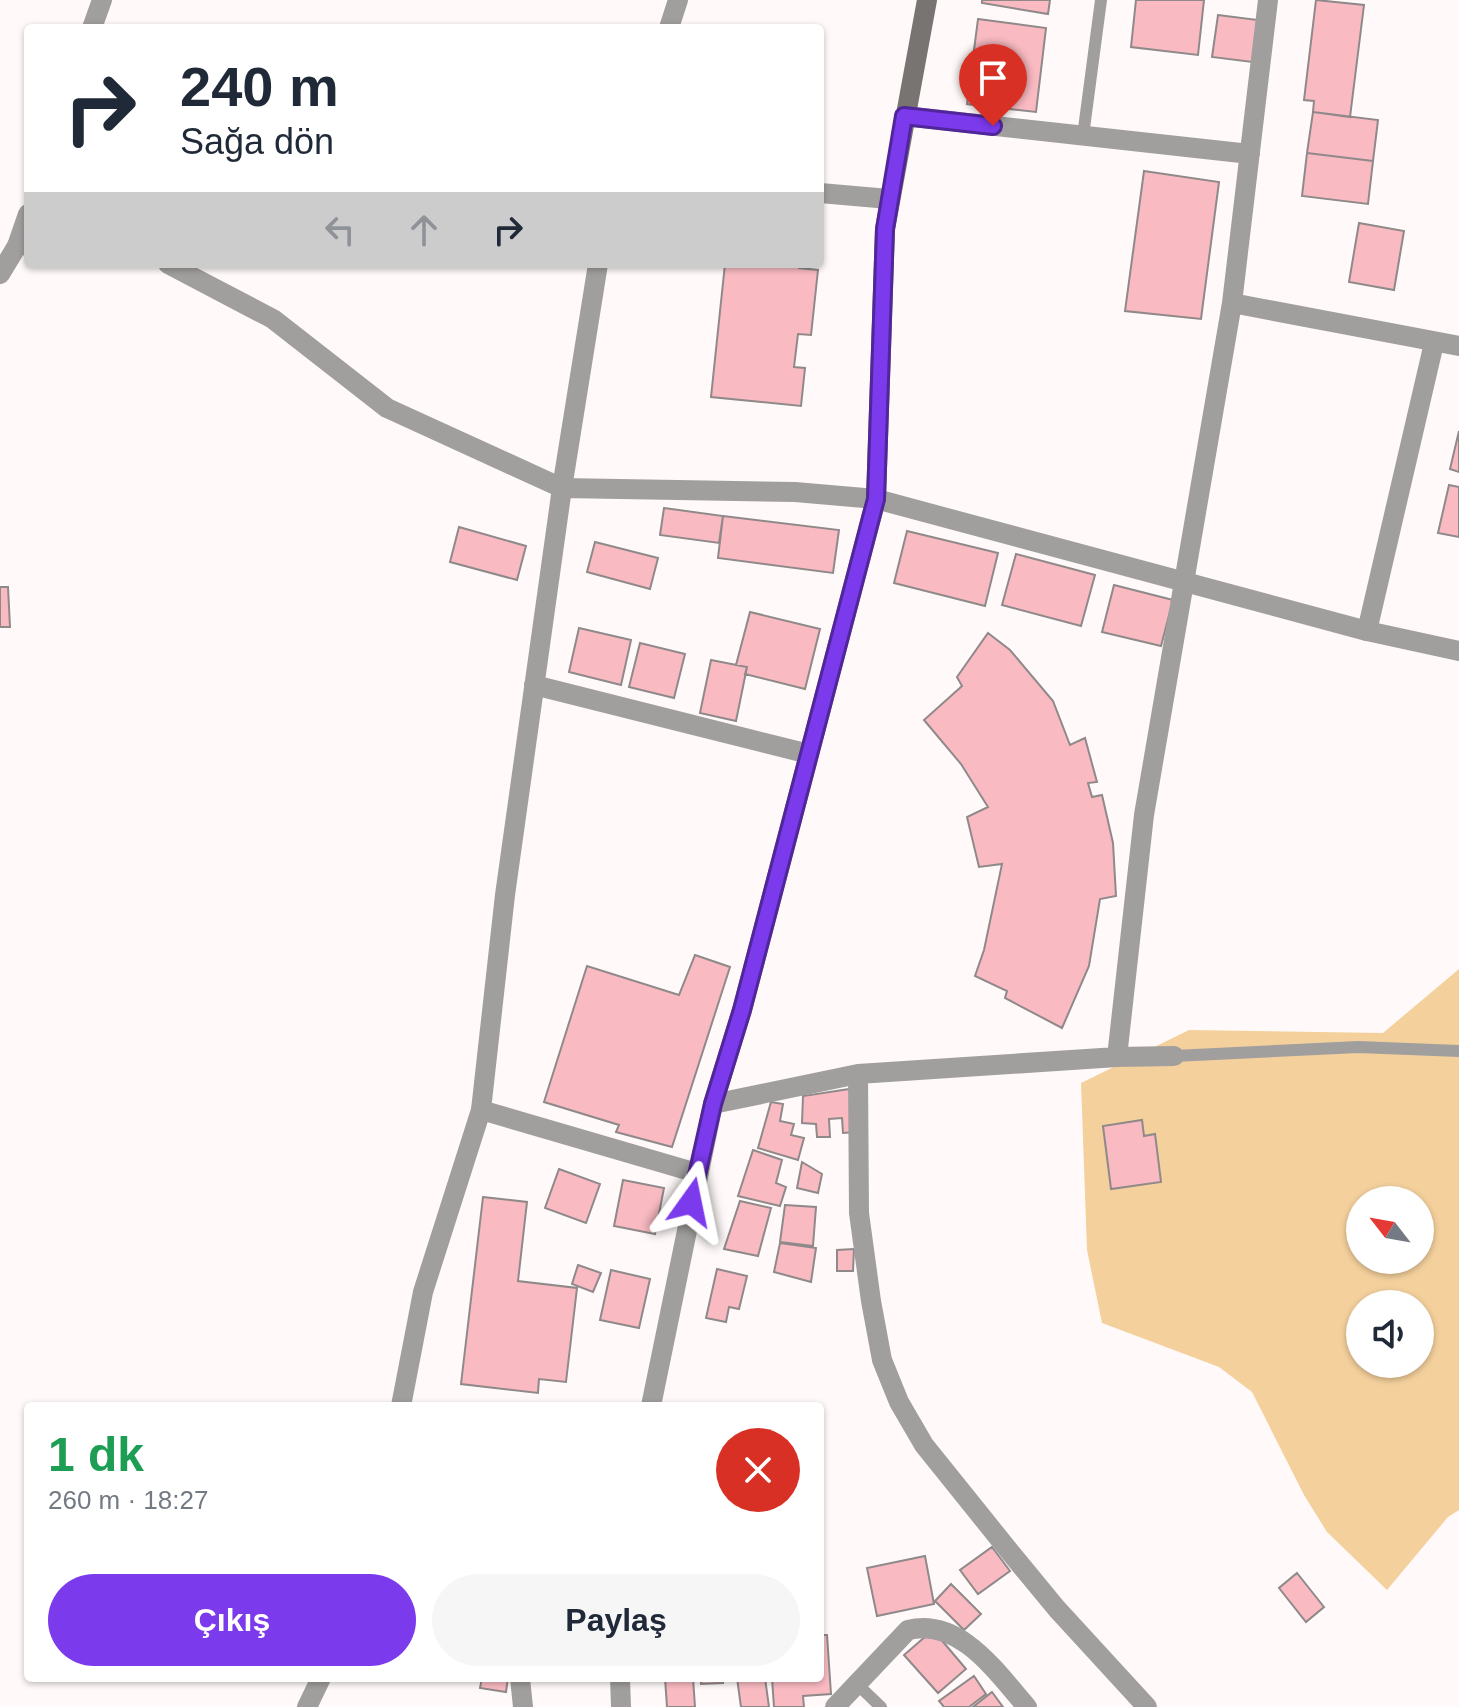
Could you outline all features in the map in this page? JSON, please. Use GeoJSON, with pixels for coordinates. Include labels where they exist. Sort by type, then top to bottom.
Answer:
{"type":"FeatureCollection","features":[{"type":"Feature","properties":{"kind":"main road"},"geometry":{"type":"LineString","coordinates":[[876,499],[885,229],[927,0]]}},
{"type":"Feature","properties":{"kind":"street"},"geometry":{"type":"LineString","coordinates":[[93,24],[102,0]]}},
{"type":"Feature","properties":{"kind":"street"},"geometry":{"type":"LineString","coordinates":[[670,24],[678,0]]}},
{"type":"Feature","properties":{"kind":"street"},"geometry":{"type":"LineString","coordinates":[[1117,1057],[1144,815],[1232,303],[1268,0]]}},
{"type":"Feature","properties":{"kind":"street"},"geometry":{"type":"LineString","coordinates":[[904,116],[1250,154]]}},
{"type":"Feature","properties":{"kind":"street"},"geometry":{"type":"LineString","coordinates":[[824,193],[889,199]]}},
{"type":"Feature","properties":{"kind":"street"},"geometry":{"type":"LineString","coordinates":[[0,274],[22,245]]}},
{"type":"Feature","properties":{"kind":"street"},"geometry":{"type":"LineString","coordinates":[[176,268],[273,319],[387,408],[562,488],[795,492],[876,499],[1367,631],[1459,651]]}},
{"type":"Feature","properties":{"kind":"street"},"geometry":{"type":"LineString","coordinates":[[402,1402],[423,1292],[481,1110],[505,895],[534,685],[597,268]]}},
{"type":"Feature","properties":{"kind":"street"},"geometry":{"type":"LineString","coordinates":[[1232,303],[1459,346]]}},
{"type":"Feature","properties":{"kind":"street"},"geometry":{"type":"LineString","coordinates":[[1367,631],[1434,343]]}},
{"type":"Feature","properties":{"kind":"street"},"geometry":{"type":"LineString","coordinates":[[652,1402],[713,1104],[742,1010],[876,499]]}},
{"type":"Feature","properties":{"kind":"street"},"geometry":{"type":"LineString","coordinates":[[534,685],[809,754]]}},
{"type":"Feature","properties":{"kind":"street"},"geometry":{"type":"LineString","coordinates":[[713,1104],[858,1074],[1174,1056]]}},
{"type":"Feature","properties":{"kind":"street"},"geometry":{"type":"LineString","coordinates":[[858,1074],[859,1213],[882,1360],[899,1402],[924,1445],[1048,1598],[1147,1707]]}},
{"type":"Feature","properties":{"kind":"street"},"geometry":{"type":"LineString","coordinates":[[481,1110],[697,1173]]}},
{"type":"Feature","properties":{"kind":"street"},"geometry":{"type":"LineString","coordinates":[[835,1707],[908,1630],[922,1627],[936,1628],[977,1651],[1027,1707]]}},
{"type":"Feature","properties":{"kind":"street"},"geometry":{"type":"LineString","coordinates":[[307,1707],[319,1682]]}},
{"type":"Feature","properties":{"kind":"street"},"geometry":{"type":"LineString","coordinates":[[520,1682],[523,1707]]}},
{"type":"Feature","properties":{"kind":"street"},"geometry":{"type":"LineString","coordinates":[[620,1682],[621,1707]]}},
{"type":"Feature","properties":{"kind":"lane"},"geometry":{"type":"LineString","coordinates":[[1083,136],[1101,0]]}},
{"type":"Feature","properties":{"kind":"lane"},"geometry":{"type":"LineString","coordinates":[[1174,1056],[1358,1047],[1459,1051]]}},
{"type":"Feature","properties":{"kind":"lane"},"geometry":{"type":"LineString","coordinates":[[857,1684],[881,1707]]}},
{"type":"Feature","properties":{"kind":"shaded area"},"geometry":{"type":"Polygon","coordinates":[[[1459,969],[1459,1510],[1448,1517],[1387,1590],[1327,1532],[1304,1495],[1252,1392],[1219,1367],[1102,1323],[1087,1250],[1081,1083],[1189,1030],[1383,1033],[1459,969]]]}},
{"type":"Feature","properties":{"kind":"building"},"geometry":{"type":"Polygon","coordinates":[[[982,0],[1050,0],[1048,14],[982,3],[982,0]]]}},
{"type":"Feature","properties":{"kind":"building"},"geometry":{"type":"Polygon","coordinates":[[[1136,0],[1204,0],[1198,55],[1131,47],[1136,0]]]}},
{"type":"Feature","properties":{"kind":"building"},"geometry":{"type":"Polygon","coordinates":[[[1316,0],[1364,5],[1350,117],[1313,112],[1314,101],[1304,100],[1316,0]]]}},
{"type":"Feature","properties":{"kind":"building"},"geometry":{"type":"Polygon","coordinates":[[[1218,15],[1258,20],[1252,62],[1212,57],[1218,15]]]}},
{"type":"Feature","properties":{"kind":"building"},"geometry":{"type":"Polygon","coordinates":[[[978,19],[1046,28],[1036,112],[967,104],[978,19]]]}},
{"type":"Feature","properties":{"kind":"building"},"geometry":{"type":"Polygon","coordinates":[[[1313,112],[1378,120],[1373,161],[1307,153],[1313,112]]]}},
{"type":"Feature","properties":{"kind":"building"},"geometry":{"type":"Polygon","coordinates":[[[1307,153],[1373,161],[1368,204],[1302,196],[1307,153]]]}},
{"type":"Feature","properties":{"kind":"building"},"geometry":{"type":"Polygon","coordinates":[[[1144,171],[1219,182],[1201,319],[1125,311],[1144,171]]]}},
{"type":"Feature","properties":{"kind":"building"},"geometry":{"type":"Polygon","coordinates":[[[1359,223],[1404,231],[1394,290],[1349,282],[1359,223]]]}},
{"type":"Feature","properties":{"kind":"building"},"geometry":{"type":"Polygon","coordinates":[[[725,268],[818,270],[811,335],[798,334],[794,367],[805,368],[801,406],[711,397],[725,268]]]}},
{"type":"Feature","properties":{"kind":"building"},"geometry":{"type":"Polygon","coordinates":[[[1459,431],[1459,472],[1450,469],[1459,431]]]}},
{"type":"Feature","properties":{"kind":"building"},"geometry":{"type":"Polygon","coordinates":[[[1449,485],[1459,487],[1459,537],[1438,533],[1449,485]]]}},
{"type":"Feature","properties":{"kind":"building"},"geometry":{"type":"Polygon","coordinates":[[[664,508],[723,516],[719,543],[660,535],[664,508]]]}},
{"type":"Feature","properties":{"kind":"building"},"geometry":{"type":"Polygon","coordinates":[[[723,516],[839,530],[833,573],[718,558],[723,516]]]}},
{"type":"Feature","properties":{"kind":"building"},"geometry":{"type":"Polygon","coordinates":[[[459,527],[526,546],[517,580],[450,562],[459,527]]]}},
{"type":"Feature","properties":{"kind":"building"},"geometry":{"type":"Polygon","coordinates":[[[907,531],[998,553],[985,606],[894,583],[907,531]]]}},
{"type":"Feature","properties":{"kind":"building"},"geometry":{"type":"Polygon","coordinates":[[[595,542],[658,558],[650,589],[587,572],[595,542]]]}},
{"type":"Feature","properties":{"kind":"building"},"geometry":{"type":"Polygon","coordinates":[[[1016,554],[1095,575],[1081,626],[1002,605],[1016,554]]]}},
{"type":"Feature","properties":{"kind":"building"},"geometry":{"type":"Polygon","coordinates":[[[1114,585],[1173,600],[1161,646],[1102,632],[1114,585]]]}},
{"type":"Feature","properties":{"kind":"building"},"geometry":{"type":"Polygon","coordinates":[[[0,587],[8,587],[10,627],[0,627],[0,587]]]}},
{"type":"Feature","properties":{"kind":"building"},"geometry":{"type":"Polygon","coordinates":[[[750,612],[820,629],[805,689],[745,674],[747,667],[736,665],[750,612]]]}},
{"type":"Feature","properties":{"kind":"building"},"geometry":{"type":"Polygon","coordinates":[[[579,628],[631,640],[621,685],[569,672],[579,628]]]}},
{"type":"Feature","properties":{"kind":"building"},"geometry":{"type":"Polygon","coordinates":[[[988,633],[1010,650],[1053,701],[1070,745],[1085,738],[1097,782],[1088,783],[1092,797],[1102,795],[1113,843],[1116,896],[1100,899],[1089,966],[1062,1028],[1005,998],[1007,991],[975,976],[984,950],[1002,864],[979,867],[967,817],[988,807],[961,764],[924,720],[962,686],[957,677],[988,633]]]}},
{"type":"Feature","properties":{"kind":"building"},"geometry":{"type":"Polygon","coordinates":[[[640,643],[685,654],[674,698],[629,687],[640,643]]]}},
{"type":"Feature","properties":{"kind":"building"},"geometry":{"type":"Polygon","coordinates":[[[711,660],[747,667],[736,721],[700,713],[711,660]]]}},
{"type":"Feature","properties":{"kind":"building"},"geometry":{"type":"Polygon","coordinates":[[[695,955],[730,967],[672,1147],[616,1132],[619,1125],[544,1102],[587,966],[679,995],[695,955]]]}},
{"type":"Feature","properties":{"kind":"building"},"geometry":{"type":"Polygon","coordinates":[[[856,1088],[857,1132],[843,1133],[842,1118],[829,1119],[830,1137],[817,1137],[816,1124],[802,1123],[803,1096],[856,1088]]]}},
{"type":"Feature","properties":{"kind":"building"},"geometry":{"type":"Polygon","coordinates":[[[771,1102],[783,1104],[780,1121],[794,1124],[791,1135],[804,1138],[798,1160],[758,1148],[771,1102]]]}},
{"type":"Feature","properties":{"kind":"building"},"geometry":{"type":"Polygon","coordinates":[[[1142,1120],[1144,1136],[1155,1134],[1161,1182],[1111,1189],[1103,1126],[1142,1120]]]}},
{"type":"Feature","properties":{"kind":"building"},"geometry":{"type":"Polygon","coordinates":[[[753,1150],[782,1160],[776,1183],[786,1187],[780,1206],[738,1196],[753,1150]]]}},
{"type":"Feature","properties":{"kind":"building"},"geometry":{"type":"Polygon","coordinates":[[[802,1162],[822,1174],[818,1193],[797,1188],[802,1162]]]}},
{"type":"Feature","properties":{"kind":"building"},"geometry":{"type":"Polygon","coordinates":[[[559,1169],[600,1184],[586,1223],[545,1208],[559,1169]]]}},
{"type":"Feature","properties":{"kind":"building"},"geometry":{"type":"Polygon","coordinates":[[[623,1180],[664,1188],[655,1234],[614,1226],[623,1180]]]}},
{"type":"Feature","properties":{"kind":"building"},"geometry":{"type":"Polygon","coordinates":[[[483,1197],[527,1202],[518,1281],[577,1288],[566,1382],[539,1379],[538,1393],[461,1384],[483,1197]]]}},
{"type":"Feature","properties":{"kind":"building"},"geometry":{"type":"Polygon","coordinates":[[[740,1201],[771,1208],[758,1256],[724,1249],[740,1201]]]}},
{"type":"Feature","properties":{"kind":"building"},"geometry":{"type":"Polygon","coordinates":[[[785,1205],[816,1207],[813,1246],[780,1242],[785,1205]]]}},
{"type":"Feature","properties":{"kind":"building"},"geometry":{"type":"Polygon","coordinates":[[[780,1243],[816,1248],[811,1282],[774,1272],[780,1243]]]}},
{"type":"Feature","properties":{"kind":"building"},"geometry":{"type":"Polygon","coordinates":[[[854,1249],[853,1271],[837,1271],[837,1250],[854,1249]]]}},
{"type":"Feature","properties":{"kind":"building"},"geometry":{"type":"Polygon","coordinates":[[[578,1265],[601,1273],[593,1292],[572,1284],[578,1265]]]}},
{"type":"Feature","properties":{"kind":"building"},"geometry":{"type":"Polygon","coordinates":[[[717,1269],[747,1276],[739,1309],[729,1307],[726,1322],[706,1318],[717,1269]]]}},
{"type":"Feature","properties":{"kind":"building"},"geometry":{"type":"Polygon","coordinates":[[[611,1270],[650,1279],[639,1328],[600,1320],[611,1270]]]}},
{"type":"Feature","properties":{"kind":"building"},"geometry":{"type":"Polygon","coordinates":[[[992,1547],[1010,1571],[978,1594],[960,1570],[992,1547]]]}},
{"type":"Feature","properties":{"kind":"building"},"geometry":{"type":"Polygon","coordinates":[[[925,1556],[934,1604],[877,1616],[867,1568],[925,1556]]]}},
{"type":"Feature","properties":{"kind":"building"},"geometry":{"type":"Polygon","coordinates":[[[1297,1573],[1324,1607],[1306,1622],[1279,1588],[1297,1573]]]}},
{"type":"Feature","properties":{"kind":"building"},"geometry":{"type":"Polygon","coordinates":[[[951,1584],[981,1614],[964,1630],[935,1601],[951,1584]]]}},
{"type":"Feature","properties":{"kind":"building"},"geometry":{"type":"Polygon","coordinates":[[[933,1630],[966,1669],[938,1693],[904,1655],[933,1630]]]}},
{"type":"Feature","properties":{"kind":"building"},"geometry":{"type":"Polygon","coordinates":[[[824,1635],[827,1635],[831,1694],[803,1696],[804,1707],[774,1707],[772,1682],[824,1682],[824,1635]]]}},
{"type":"Feature","properties":{"kind":"building"},"geometry":{"type":"Polygon","coordinates":[[[974,1676],[986,1694],[969,1707],[944,1707],[939,1701],[974,1676]]]}},
{"type":"Feature","properties":{"kind":"building"},"geometry":{"type":"Polygon","coordinates":[[[481,1682],[507,1682],[506,1692],[480,1688],[481,1682]]]}},
{"type":"Feature","properties":{"kind":"building"},"geometry":{"type":"Polygon","coordinates":[[[665,1682],[693,1682],[695,1707],[667,1707],[665,1682]]]}},
{"type":"Feature","properties":{"kind":"building"},"geometry":{"type":"Polygon","coordinates":[[[738,1682],[766,1682],[769,1707],[741,1707],[738,1682]]]}},
{"type":"Feature","properties":{"kind":"building"},"geometry":{"type":"Polygon","coordinates":[[[992,1692],[1003,1707],[973,1707],[992,1692]]]}},
{"type":"Feature","properties":{"kind":"route"},"geometry":{"type":"LineString","coordinates":[[691,1202],[713,1104],[742,1010],[876,499],[885,229],[904,116],[993,126]]}}]}
